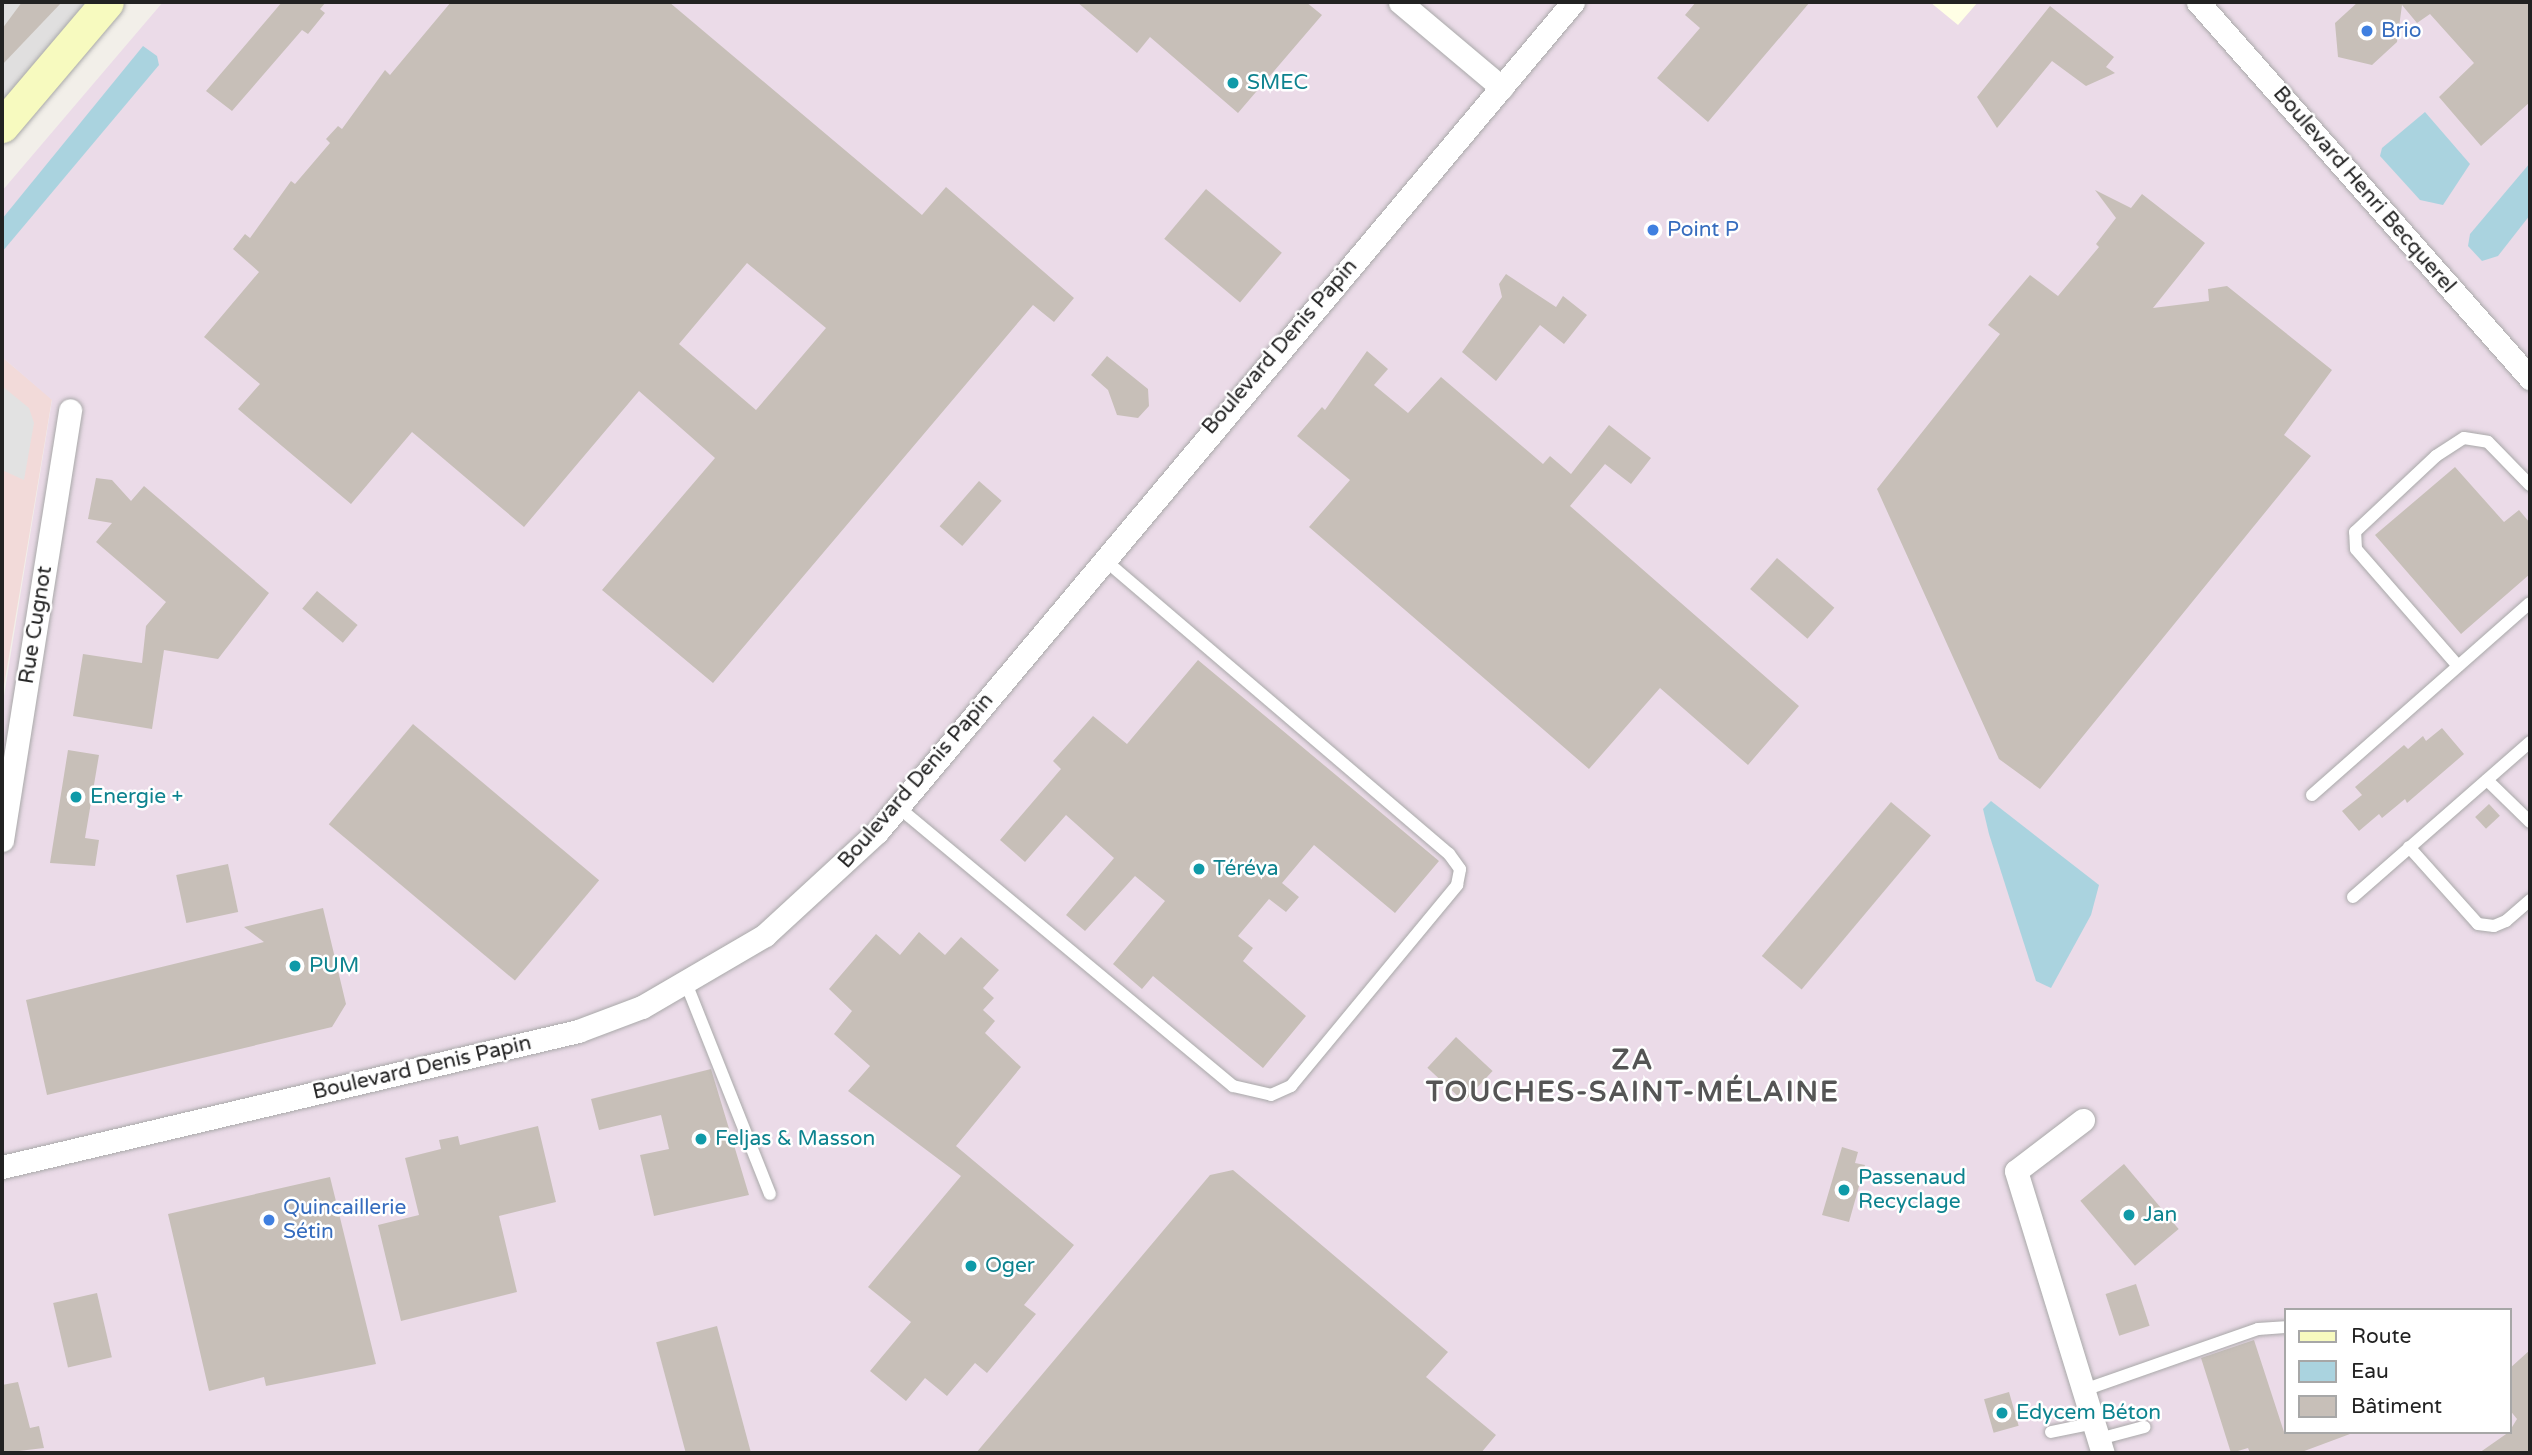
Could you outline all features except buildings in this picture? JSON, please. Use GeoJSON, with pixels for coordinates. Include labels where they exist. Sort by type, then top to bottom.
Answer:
{"type":"FeatureCollection","features":[{"type":"Feature","properties":{"kind":"main road"},"geometry":{"type":"LineString","coordinates":[[2,126],[107,2]]}},
{"type":"Feature","properties":{"kind":"street"},"geometry":{"type":"LineString","coordinates":[[1399,2],[1502,88]]}},
{"type":"Feature","properties":{"kind":"street","name":"Boulevard Denis Papin"},"geometry":{"type":"LineString","coordinates":[[2,1167],[578,1031],[686,983],[775,927],[826,884],[898,807],[1573,2]]}},
{"type":"Feature","properties":{"kind":"street","name":"Boulevard Henri Becquerel"},"geometry":{"type":"LineString","coordinates":[[2198,2],[2530,378]]}},
{"type":"Feature","properties":{"kind":"street","name":"Rue Cugnot"},"geometry":{"type":"LineString","coordinates":[[2,840],[70,410]]}},
{"type":"Feature","properties":{"kind":"street"},"geometry":{"type":"LineString","coordinates":[[2082,1120],[2016,1171],[2098,1438]]}},
{"type":"Feature","properties":{"kind":"lane"},"geometry":{"type":"LineString","coordinates":[[2458,666],[2356,549],[2355,532],[2436,456],[2464,438],[2488,442],[2530,485]]}},
{"type":"Feature","properties":{"kind":"lane"},"geometry":{"type":"LineString","coordinates":[[898,807],[1233,1086],[1271,1095],[1300,1076],[1457,885],[1460,869],[1450,854],[1104,559]]}},
{"type":"Feature","properties":{"kind":"lane"},"geometry":{"type":"LineString","coordinates":[[2312,795],[2530,603]]}},
{"type":"Feature","properties":{"kind":"lane"},"geometry":{"type":"LineString","coordinates":[[2353,897],[2530,742]]}},
{"type":"Feature","properties":{"kind":"lane"},"geometry":{"type":"LineString","coordinates":[[2487,780],[2530,822]]}},
{"type":"Feature","properties":{"kind":"lane"},"geometry":{"type":"LineString","coordinates":[[2409,847],[2479,924],[2494,926],[2506,921],[2530,900]]}},
{"type":"Feature","properties":{"kind":"lane"},"geometry":{"type":"LineString","coordinates":[[686,983],[770,1194]]}},
{"type":"Feature","properties":{"kind":"lane"},"geometry":{"type":"LineString","coordinates":[[2084,1390],[2258,1329],[2284,1327]]}},
{"type":"Feature","properties":{"kind":"lane"},"geometry":{"type":"LineString","coordinates":[[2052,1432],[2098,1438],[2144,1427]]}},
{"type":"Feature","properties":{"kind":"shaded area"},"geometry":{"type":"Polygon","coordinates":[[[2,2],[87,2],[2,104],[2,2]]]}},
{"type":"Feature","properties":{"kind":"shaded area"},"geometry":{"type":"Polygon","coordinates":[[[163,2],[2530,2],[2530,1453],[2,1453],[2,708],[52,400],[2,357],[2,191],[163,2]]]}},
{"type":"Feature","properties":{"kind":"shaded area"},"geometry":{"type":"Polygon","coordinates":[[[1930,2],[1978,2],[1958,25],[1930,2]]]}},
{"type":"Feature","properties":{"kind":"shaded area"},"geometry":{"type":"Polygon","coordinates":[[[2,357],[52,399],[2,698],[2,357]]]}},
{"type":"Feature","properties":{"kind":"shaded area"},"geometry":{"type":"Polygon","coordinates":[[[2,386],[29,408],[34,423],[24,480],[2,470],[2,386]]]}},
{"type":"Feature","properties":{"kind":"water"},"geometry":{"type":"Polygon","coordinates":[[[143,46],[157,56],[159,65],[2,252],[2,219],[143,46]]]}},
{"type":"Feature","properties":{"kind":"water"},"geometry":{"type":"Polygon","coordinates":[[[2425,112],[2470,164],[2443,205],[2420,200],[2380,156],[2382,148],[2425,112]]]}},
{"type":"Feature","properties":{"kind":"water"},"geometry":{"type":"Polygon","coordinates":[[[2530,163],[2530,215],[2498,256],[2482,261],[2468,246],[2470,234],[2530,163]]]}},
{"type":"Feature","properties":{"kind":"water"},"geometry":{"type":"Polygon","coordinates":[[[1991,801],[2099,885],[2091,915],[2051,988],[2036,981],[1989,834],[1983,809],[1991,801]]]}},
{"type":"Feature","properties":{"kind":"place","name":"Brio"},"geometry":{"type":"Point","coordinates":[2367,31]}},
{"type":"Feature","properties":{"kind":"place","name":"SMEC"},"geometry":{"type":"Point","coordinates":[1233,83]}},
{"type":"Feature","properties":{"kind":"place","name":"Point P"},"geometry":{"type":"Point","coordinates":[1653,230]}},
{"type":"Feature","properties":{"kind":"place","name":"Energie +"},"geometry":{"type":"Point","coordinates":[76,797]}},
{"type":"Feature","properties":{"kind":"place","name":"Téréva"},"geometry":{"type":"Point","coordinates":[1199,869]}},
{"type":"Feature","properties":{"kind":"place","name":"PUM"},"geometry":{"type":"Point","coordinates":[295,966]}},
{"type":"Feature","properties":{"kind":"place","name":"Feljas & Masson"},"geometry":{"type":"Point","coordinates":[701,1139]}},
{"type":"Feature","properties":{"kind":"place","name":"Passenaud Recyclage"},"geometry":{"type":"Point","coordinates":[1844,1190]}},
{"type":"Feature","properties":{"kind":"place","name":"Jan"},"geometry":{"type":"Point","coordinates":[2129,1215]}},
{"type":"Feature","properties":{"kind":"place","name":"Quincaillerie Sétin"},"geometry":{"type":"Point","coordinates":[269,1220]}},
{"type":"Feature","properties":{"kind":"place","name":"Oger"},"geometry":{"type":"Point","coordinates":[971,1266]}},
{"type":"Feature","properties":{"kind":"place","name":"Edycem Béton"},"geometry":{"type":"Point","coordinates":[2002,1413]}},
{"type":"Feature","properties":{"kind":"district","name":"ZA TOUCHES-SAINT-MÉLAINE"},"geometry":{"type":"Point","coordinates":[1633,1076]}}]}
